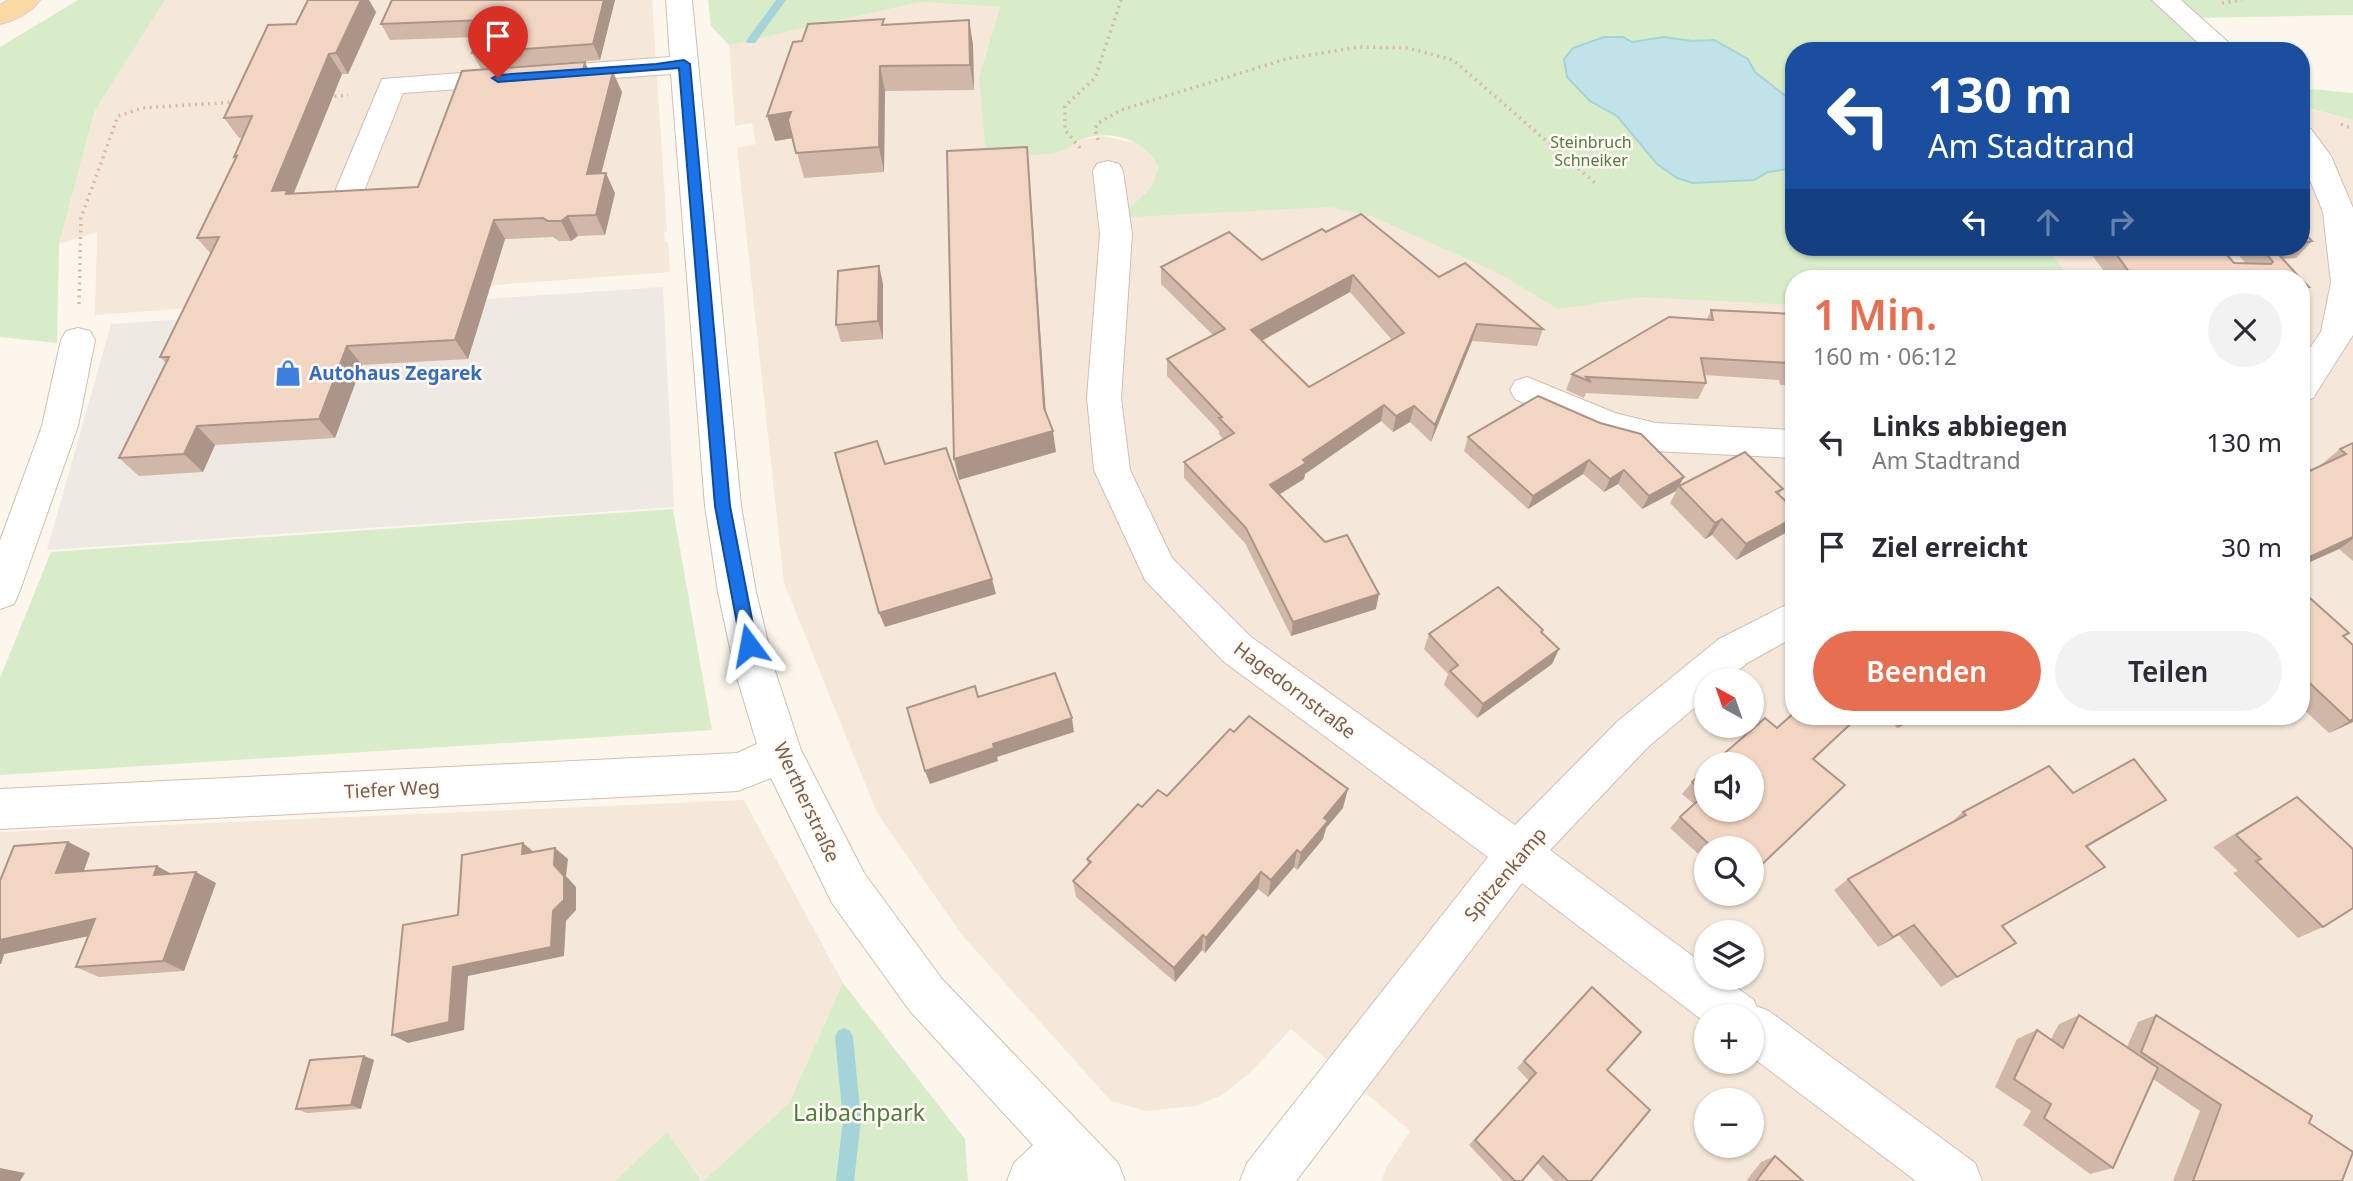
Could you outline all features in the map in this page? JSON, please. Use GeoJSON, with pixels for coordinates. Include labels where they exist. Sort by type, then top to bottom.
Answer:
{"type":"FeatureCollection","features":[{"type":"Feature","properties":{"kind":"main road"},"geometry":{"type":"LineString","coordinates":[[0,16],[27,0]]}},
{"type":"Feature","properties":{"kind":"street","name":"Wertherstraße"},"geometry":{"type":"LineString","coordinates":[[679,0],[723,506],[737,593],[755,671],[781,754],[848,888],[926,995],[1100,1181]]}},
{"type":"Feature","properties":{"kind":"street"},"geometry":{"type":"LineString","coordinates":[[2165,0],[2214,42]]}},
{"type":"Feature","properties":{"kind":"street"},"geometry":{"type":"LineString","coordinates":[[351,189],[392,85],[684,64]]}},
{"type":"Feature","properties":{"kind":"street"},"geometry":{"type":"LineString","coordinates":[[2310,149],[2320,163],[2339,212],[2347,283],[2330,342],[2310,374]]}},
{"type":"Feature","properties":{"kind":"street","name":"Hagedornstraße"},"geometry":{"type":"LineString","coordinates":[[1108,171],[1116,234],[1104,398],[1112,470],[1158,569],[1237,649],[1518,853],[1720,1004]]}},
{"type":"Feature","properties":{"kind":"street"},"geometry":{"type":"LineString","coordinates":[[0,593],[60,426],[78,340]]}},
{"type":"Feature","properties":{"kind":"street"},"geometry":{"type":"LineString","coordinates":[[1527,390],[1607,425],[1655,437],[1785,444]]}},
{"type":"Feature","properties":{"kind":"street","name":"Spitzenkamp"},"geometry":{"type":"LineString","coordinates":[[1265,1181],[1518,853],[1633,734],[1734,651],[1785,622]]}},
{"type":"Feature","properties":{"kind":"street","name":"Tiefer Weg"},"geometry":{"type":"LineString","coordinates":[[0,808],[738,772],[781,754]]}},
{"type":"Feature","properties":{"kind":"street"},"geometry":{"type":"LineString","coordinates":[[1764,1037],[1957,1181]]}},
{"type":"Feature","properties":{"kind":"street"},"geometry":{"type":"LineString","coordinates":[[1032,1181],[1066,1146]]}},
{"type":"Feature","properties":{"kind":"path"},"geometry":{"type":"LineString","coordinates":[[1108,171],[1068,139],[1062,128],[1065,106],[1095,78],[1121,0]]}},
{"type":"Feature","properties":{"kind":"path"},"geometry":{"type":"LineString","coordinates":[[1108,171],[1095,130],[1103,118],[1121,110],[1286,58],[1358,47],[1408,48],[1453,60],[1595,183]]}},
{"type":"Feature","properties":{"kind":"path"},"geometry":{"type":"LineString","coordinates":[[318,97],[359,95],[392,85]]}},
{"type":"Feature","properties":{"kind":"path"},"geometry":{"type":"LineString","coordinates":[[78,340],[81,218],[118,117],[142,108],[237,102]]}},
{"type":"Feature","properties":{"kind":"shaded area"},"geometry":{"type":"Polygon","coordinates":[[[165,0],[652,0],[667,231],[664,232],[665,242],[668,242],[670,272],[95,315],[97,232],[59,244],[95,110],[165,0]]]}},
{"type":"Feature","properties":{"kind":"shaded area"},"geometry":{"type":"Polygon","coordinates":[[[921,2],[1000,7],[979,77],[1062,151],[1081,140],[1102,136],[1141,144],[1153,154],[1159,167],[1150,189],[1128,209],[1349,206],[1785,300],[1785,725],[2310,725],[2310,270],[2046,270],[2038,256],[2310,256],[2310,109],[2353,120],[2353,1181],[1381,1181],[1386,1168],[1410,1131],[1291,1029],[1252,1071],[1222,1095],[1196,1106],[1146,1111],[1111,1101],[962,935],[877,813],[784,583],[737,148],[756,144],[752,123],[735,126],[729,45],[921,2]]]}},
{"type":"Feature","properties":{"kind":"shaded area"},"geometry":{"type":"Polygon","coordinates":[[[663,287],[674,507],[47,550],[111,324],[663,287]]]}},
{"type":"Feature","properties":{"kind":"shaded area"},"geometry":{"type":"Polygon","coordinates":[[[744,800],[843,983],[789,1103],[703,1181],[667,1133],[615,1181],[0,1181],[0,832],[744,800]]]}},
{"type":"Feature","properties":{"kind":"green space"},"geometry":{"type":"Polygon","coordinates":[[[78,0],[165,0],[95,110],[59,244],[57,343],[0,337],[0,47],[78,0]]]}},
{"type":"Feature","properties":{"kind":"green space","name":"Steinbruch Schneiker"},"geometry":{"type":"Polygon","coordinates":[[[708,0],[2156,0],[2196,42],[1785,42],[1785,256],[2053,256],[2063,270],[1785,270],[1785,305],[1639,297],[1558,309],[1500,274],[1371,216],[1331,207],[1129,217],[1128,209],[1150,189],[1159,167],[1145,149],[1126,138],[1103,135],[1080,140],[1055,153],[986,156],[979,77],[1000,7],[921,2],[729,45],[711,26],[708,0]]]}},
{"type":"Feature","properties":{"kind":"green space"},"geometry":{"type":"Polygon","coordinates":[[[2174,0],[2353,0],[2353,15],[2197,18],[2174,0]]]}},
{"type":"Feature","properties":{"kind":"green space"},"geometry":{"type":"Polygon","coordinates":[[[2310,89],[2353,93],[2353,120],[2310,109],[2310,89]]]}},
{"type":"Feature","properties":{"kind":"green space"},"geometry":{"type":"Polygon","coordinates":[[[673,509],[712,730],[0,775],[0,678],[51,552],[673,509]]]}},
{"type":"Feature","properties":{"kind":"green space","name":"Laibachpark"},"geometry":{"type":"Polygon","coordinates":[[[843,983],[965,1139],[968,1181],[703,1181],[789,1103],[843,983]]]}},
{"type":"Feature","properties":{"kind":"green space"},"geometry":{"type":"Polygon","coordinates":[[[667,1132],[702,1181],[615,1181],[667,1132]]]}},
{"type":"Feature","properties":{"kind":"water"},"geometry":{"type":"Polygon","coordinates":[[[1604,37],[1623,37],[1632,42],[1664,37],[1692,41],[1714,40],[1748,59],[1755,72],[1785,96],[1785,169],[1768,172],[1754,180],[1693,183],[1677,178],[1657,164],[1617,116],[1590,101],[1567,77],[1564,59],[1573,48],[1604,37]]]}},
{"type":"Feature","properties":{"kind":"building"},"geometry":{"type":"Polygon","coordinates":[[[308,0],[361,0],[336,53],[329,54],[272,191],[287,190],[286,194],[418,187],[462,71],[585,62],[582,74],[613,72],[587,174],[606,173],[596,215],[568,216],[561,221],[548,221],[543,218],[494,220],[455,340],[347,346],[319,419],[197,426],[184,454],[119,458],[169,357],[160,357],[219,237],[197,238],[237,156],[234,157],[252,116],[224,118],[268,25],[296,24],[308,0]]]}},
{"type":"Feature","properties":{"kind":"building"},"geometry":{"type":"Polygon","coordinates":[[[392,0],[604,0],[593,44],[472,53],[485,20],[381,24],[392,0]]]}},
{"type":"Feature","properties":{"kind":"building"},"geometry":{"type":"Polygon","coordinates":[[[884,19],[882,25],[969,20],[970,65],[880,66],[879,147],[796,153],[788,120],[791,112],[767,116],[793,42],[802,41],[808,24],[884,19]]]}},
{"type":"Feature","properties":{"kind":"building"},"geometry":{"type":"Polygon","coordinates":[[[1027,147],[1044,408],[1053,431],[954,459],[947,151],[1027,147]]]}},
{"type":"Feature","properties":{"kind":"building"},"geometry":{"type":"Polygon","coordinates":[[[1361,214],[1439,277],[1465,263],[1543,329],[1477,324],[1435,425],[1414,406],[1396,416],[1384,405],[1303,460],[1306,463],[1270,485],[1325,542],[1347,535],[1379,594],[1293,622],[1246,528],[1184,462],[1234,433],[1167,359],[1225,329],[1161,267],[1229,232],[1262,260],[1322,229],[1326,232],[1361,214]],[[1353,275],[1251,330],[1309,387],[1404,333],[1353,275]]]}},
{"type":"Feature","properties":{"kind":"building"},"geometry":{"type":"Polygon","coordinates":[[[2118,256],[2228,256],[2234,263],[2271,264],[2273,262],[2268,256],[2280,256],[2293,270],[2128,270],[2118,256]]]}},
{"type":"Feature","properties":{"kind":"building"},"geometry":{"type":"Polygon","coordinates":[[[879,266],[878,321],[836,325],[838,271],[879,266]]]}},
{"type":"Feature","properties":{"kind":"building"},"geometry":{"type":"Polygon","coordinates":[[[1711,310],[1785,314],[1785,363],[1701,358],[1706,383],[1586,377],[1591,382],[1572,374],[1669,317],[1713,320],[1711,310]]]}},
{"type":"Feature","properties":{"kind":"building"},"geometry":{"type":"Polygon","coordinates":[[[1538,396],[1600,423],[1641,434],[1684,477],[1649,496],[1624,470],[1610,479],[1589,460],[1533,496],[1468,437],[1538,396]]]}},
{"type":"Feature","properties":{"kind":"building"},"geometry":{"type":"Polygon","coordinates":[[[877,441],[885,464],[946,448],[992,579],[879,613],[835,453],[877,441]]]}},
{"type":"Feature","properties":{"kind":"building"},"geometry":{"type":"Polygon","coordinates":[[[2353,443],[2353,537],[2310,557],[2310,471],[2346,454],[2340,449],[2353,443]]]}},
{"type":"Feature","properties":{"kind":"building"},"geometry":{"type":"Polygon","coordinates":[[[1745,452],[1783,489],[1776,492],[1785,500],[1785,523],[1746,544],[1722,519],[1715,523],[1679,486],[1745,452]]]}},
{"type":"Feature","properties":{"kind":"building"},"geometry":{"type":"Polygon","coordinates":[[[1498,587],[1559,649],[1483,704],[1450,671],[1458,665],[1429,634],[1498,587]]]}},
{"type":"Feature","properties":{"kind":"building"},"geometry":{"type":"Polygon","coordinates":[[[2310,598],[2349,633],[2343,636],[2353,645],[2353,719],[2350,721],[2310,683],[2310,598]]]}},
{"type":"Feature","properties":{"kind":"building"},"geometry":{"type":"Polygon","coordinates":[[[1055,673],[1072,718],[993,744],[994,748],[925,771],[907,708],[975,686],[978,697],[1055,673]]]}},
{"type":"Feature","properties":{"kind":"building"},"geometry":{"type":"Polygon","coordinates":[[[1249,716],[1348,789],[1324,818],[1328,821],[1301,853],[1297,850],[1271,880],[1261,872],[1206,938],[1203,935],[1174,968],[1073,881],[1091,862],[1087,859],[1138,804],[1142,807],[1158,790],[1167,796],[1230,729],[1234,732],[1249,716]]]}},
{"type":"Feature","properties":{"kind":"building"},"geometry":{"type":"Polygon","coordinates":[[[1765,718],[1777,728],[1785,721],[1785,725],[1849,725],[1813,759],[1845,785],[1764,863],[1764,836],[1700,836],[1680,817],[1694,804],[1694,822],[1764,822],[1764,752],[1726,752],[1742,738],[1764,738],[1765,718]]]}},
{"type":"Feature","properties":{"kind":"building"},"geometry":{"type":"Polygon","coordinates":[[[2134,759],[2166,800],[2086,846],[2105,867],[2002,926],[2016,943],[1957,977],[1914,925],[1893,937],[1848,879],[2049,766],[2073,793],[2134,759]]]}},
{"type":"Feature","properties":{"kind":"building"},"geometry":{"type":"Polygon","coordinates":[[[2297,797],[2353,849],[2353,908],[2323,927],[2256,861],[2261,859],[2236,835],[2297,797]]]}},
{"type":"Feature","properties":{"kind":"building"},"geometry":{"type":"Polygon","coordinates":[[[68,842],[56,873],[157,866],[154,875],[196,872],[163,961],[76,967],[95,919],[0,940],[0,881],[14,846],[68,842]]]}},
{"type":"Feature","properties":{"kind":"building"},"geometry":{"type":"Polygon","coordinates":[[[523,843],[522,854],[555,848],[554,865],[564,876],[564,900],[553,911],[551,947],[453,967],[449,1022],[392,1035],[403,925],[458,915],[462,855],[523,843]]]}},
{"type":"Feature","properties":{"kind":"building"},"geometry":{"type":"Polygon","coordinates":[[[1592,987],[1641,1032],[1607,1070],[1650,1110],[1591,1181],[1568,1181],[1543,1156],[1522,1181],[1515,1181],[1475,1140],[1536,1073],[1524,1061],[1592,987]]]}},
{"type":"Feature","properties":{"kind":"building"},"geometry":{"type":"Polygon","coordinates":[[[2079,1015],[2158,1068],[2113,1168],[2044,1118],[2051,1104],[2014,1079],[2037,1030],[2063,1048],[2079,1015]]]}},
{"type":"Feature","properties":{"kind":"building"},"geometry":{"type":"Polygon","coordinates":[[[2156,1015],[2312,1116],[2309,1123],[2353,1152],[2342,1181],[2193,1181],[2221,1105],[2141,1052],[2156,1015]]]}},
{"type":"Feature","properties":{"kind":"building"},"geometry":{"type":"Polygon","coordinates":[[[364,1056],[351,1105],[296,1109],[310,1060],[364,1056]]]}},
{"type":"Feature","properties":{"kind":"building"},"geometry":{"type":"Polygon","coordinates":[[[1775,1156],[1803,1181],[1756,1181],[1775,1156]]]}},
{"type":"Feature","properties":{"kind":"waterway"},"geometry":{"type":"LineString","coordinates":[[751,41],[781,0]]}},
{"type":"Feature","properties":{"kind":"waterway"},"geometry":{"type":"LineString","coordinates":[[844,1037],[852,1120],[845,1181]]}},
{"type":"Feature","properties":{"kind":"place","name":"Autohaus Zegarek"},"geometry":{"type":"Point","coordinates":[288,373]}},
{"type":"Feature","properties":{"kind":"route"},"geometry":{"type":"LineString","coordinates":[[498,78],[684,64],[723,506],[737,593],[749,645]]}}]}
